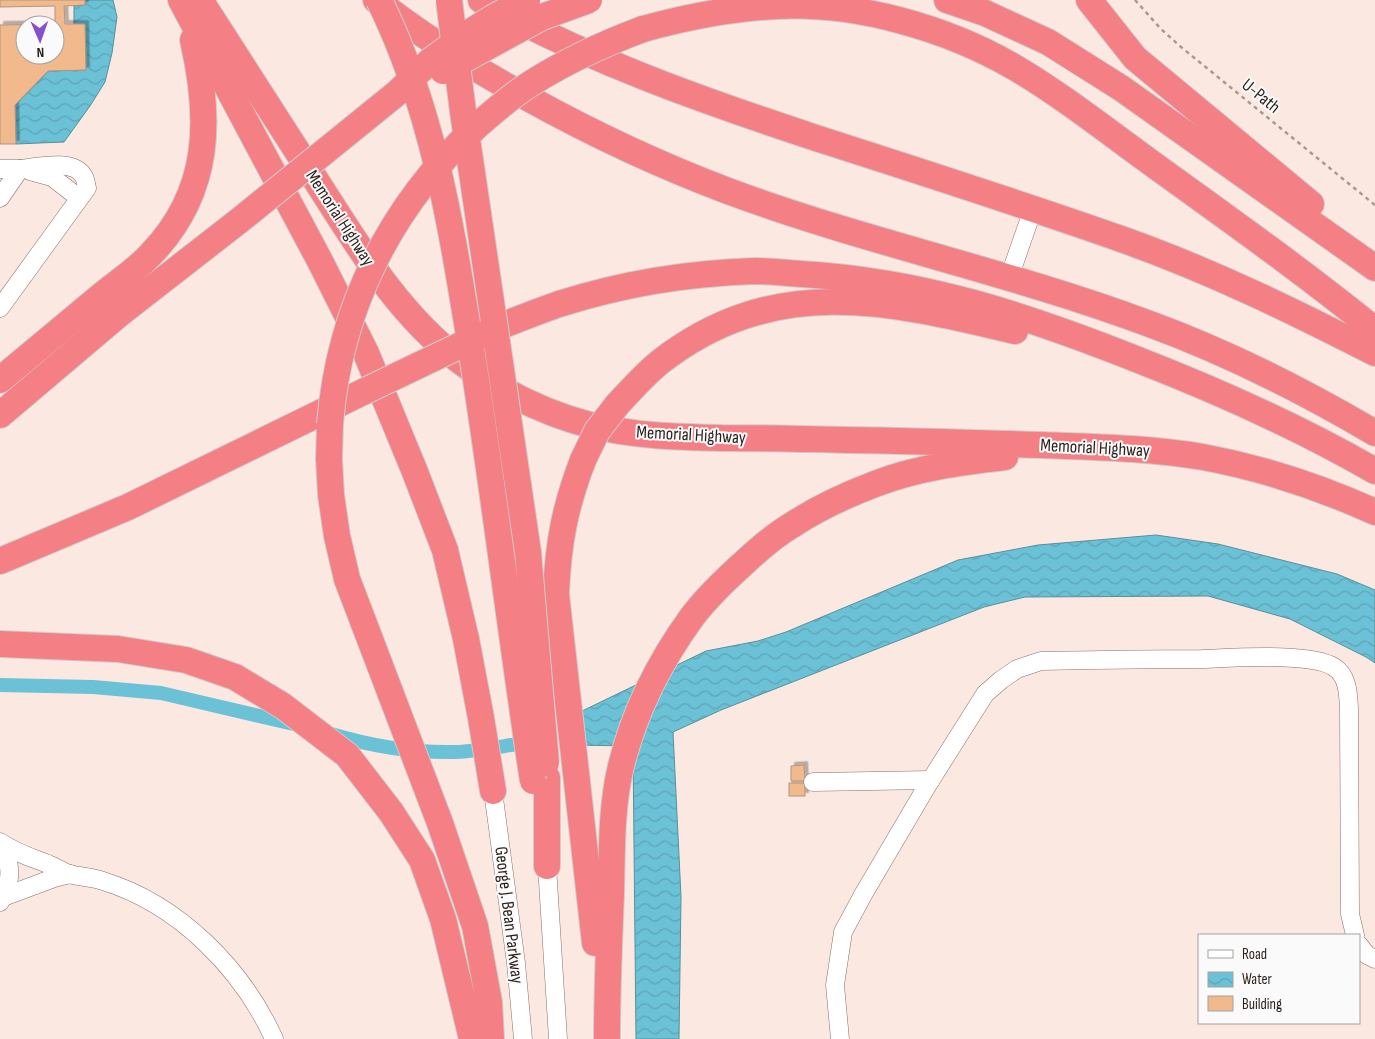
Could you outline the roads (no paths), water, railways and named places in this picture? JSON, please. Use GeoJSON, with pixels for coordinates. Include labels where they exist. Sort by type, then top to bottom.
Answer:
{"type":"FeatureCollection","features":[{"type":"Feature","properties":{"kind":"highway"},"geometry":{"type":"LineString","coordinates":[[0,380],[151,255],[175,225],[188,203],[197,178],[202,152],[204,116],[198,64],[190,27],[188,0]]}},
{"type":"Feature","properties":{"kind":"highway"},"geometry":{"type":"LineString","coordinates":[[188,0],[366,354],[391,412],[444,550],[466,639],[493,791]]}},
{"type":"Feature","properties":{"kind":"highway","name":"Memorial Highway"},"geometry":{"type":"LineString","coordinates":[[188,0],[395,299],[429,334],[460,361],[510,394],[554,413],[590,425],[656,435],[1092,447],[1163,452],[1231,463],[1305,484],[1375,512]]}},
{"type":"Feature","properties":{"kind":"highway"},"geometry":{"type":"LineString","coordinates":[[377,0],[456,57],[565,119],[619,146],[718,188],[784,211],[1112,310],[1205,346],[1319,400],[1375,433]]}},
{"type":"Feature","properties":{"kind":"highway"},"geometry":{"type":"LineString","coordinates":[[377,0],[395,32],[409,68],[424,112],[446,201],[488,460],[516,668],[540,780]]}},
{"type":"Feature","properties":{"kind":"highway"},"geometry":{"type":"LineString","coordinates":[[449,0],[463,112],[528,552],[540,780],[547,866]]}},
{"type":"Feature","properties":{"kind":"highway"},"geometry":{"type":"LineString","coordinates":[[481,0],[559,40],[658,83],[742,113],[1124,240],[1198,268],[1289,309],[1375,353]]}},
{"type":"Feature","properties":{"kind":"highway"},"geometry":{"type":"LineString","coordinates":[[0,415],[118,315],[240,220],[397,93],[430,61],[494,17],[527,0]]}},
{"type":"Feature","properties":{"kind":"highway"},"geometry":{"type":"LineString","coordinates":[[397,93],[437,75],[542,17],[588,0]]}},
{"type":"Feature","properties":{"kind":"highway"},"geometry":{"type":"LineString","coordinates":[[947,0],[985,13],[1048,42],[1121,88],[1375,268]]}},
{"type":"Feature","properties":{"kind":"highway"},"geometry":{"type":"LineString","coordinates":[[1089,0],[1135,58],[1375,257]]}},
{"type":"Feature","properties":{"kind":"highway"},"geometry":{"type":"LineString","coordinates":[[491,1039],[489,1002],[475,926],[440,823],[348,579],[337,536],[331,495],[329,459],[332,397],[344,339],[377,254],[419,188],[454,148],[496,109],[529,84],[602,44],[680,19],[719,12],[778,6],[812,6],[863,13],[908,24],[952,37],[1013,67],[1072,106],[1276,254],[1375,330]]}},
{"type":"Feature","properties":{"kind":"highway"},"geometry":{"type":"LineString","coordinates":[[0,561],[128,507],[498,327],[560,304],[623,287],[678,277],[756,271],[825,275],[906,286],[980,304],[1072,333],[1250,406],[1313,437],[1375,471]]}},
{"type":"Feature","properties":{"kind":"highway"},"geometry":{"type":"LineString","coordinates":[[606,1039],[556,594],[560,538],[568,501],[583,460],[597,431],[617,405],[659,363],[697,337],[757,312],[797,303],[819,301],[876,303],[955,317],[1120,356],[1158,368]]}},
{"type":"Feature","properties":{"kind":"highway"},"geometry":{"type":"LineString","coordinates":[[606,1039],[612,830],[621,767],[637,718],[658,672],[693,616],[724,581],[760,548],[791,525],[826,506],[876,484],[917,471],[979,460],[1092,447]]}},
{"type":"Feature","properties":{"kind":"highway"},"geometry":{"type":"LineString","coordinates":[[0,644],[118,649],[186,660],[234,677],[283,706],[347,755],[391,812],[422,860],[442,920],[472,1039]]}},
{"type":"Feature","properties":{"kind":"street"},"geometry":{"type":"LineString","coordinates":[[0,169],[65,165],[75,168],[84,176],[83,193],[0,308]]}},
{"type":"Feature","properties":{"kind":"street"},"geometry":{"type":"LineString","coordinates":[[0,198],[20,169]]}},
{"type":"Feature","properties":{"kind":"street"},"geometry":{"type":"LineString","coordinates":[[1009,278],[1033,209]]}},
{"type":"Feature","properties":{"kind":"street"},"geometry":{"type":"LineString","coordinates":[[840,1039],[834,985],[843,932],[864,892],[985,694],[1017,669],[1041,661],[1273,657],[1313,660],[1333,666],[1343,675],[1348,696],[1350,914],[1355,934]]}},
{"type":"Feature","properties":{"kind":"street"},"geometry":{"type":"LineString","coordinates":[[813,782],[931,780]]}},
{"type":"Feature","properties":{"kind":"street","name":"George J. Bean Parkway"},"geometry":{"type":"LineString","coordinates":[[493,791],[516,963],[523,1039]]}},
{"type":"Feature","properties":{"kind":"street"},"geometry":{"type":"LineString","coordinates":[[0,843],[16,853],[70,874],[102,881],[139,896],[168,913],[198,936],[223,960],[256,1003],[274,1039]]}},
{"type":"Feature","properties":{"kind":"street"},"geometry":{"type":"LineString","coordinates":[[0,843],[7,856],[10,872],[7,888],[2,899]]}},
{"type":"Feature","properties":{"kind":"street","name":"George J. Bean Parkway"},"geometry":{"type":"LineString","coordinates":[[547,866],[558,1039]]}},
{"type":"Feature","properties":{"kind":"street"},"geometry":{"type":"LineString","coordinates":[[2,899],[54,878],[70,874]]}},
{"type":"Feature","properties":{"kind":"street"},"geometry":{"type":"LineString","coordinates":[[1360,946],[1367,955],[1375,959]]}},
{"type":"Feature","properties":{"kind":"water"},"geometry":{"type":"Polygon","coordinates":[[[85,0],[113,0],[117,17],[112,53],[105,82],[64,142],[16,144],[15,105],[48,71],[86,70],[85,24],[74,24],[74,6],[85,5],[85,0]]]}},
{"type":"Feature","properties":{"kind":"water"},"geometry":{"type":"Polygon","coordinates":[[[1156,535],[1218,544],[1337,574],[1375,590],[1375,663],[1290,619],[1208,596],[1025,597],[984,607],[721,710],[673,732],[681,897],[679,1039],[636,1039],[633,746],[572,745],[578,713],[706,651],[758,641],[786,632],[958,560],[1038,545],[1156,535]]]}},
{"type":"Feature","properties":{"kind":"waterway"},"geometry":{"type":"LineString","coordinates":[[0,685],[93,687],[161,693],[298,725]]}},
{"type":"Feature","properties":{"kind":"waterway"},"geometry":{"type":"LineString","coordinates":[[331,734],[392,748],[439,752],[474,750],[532,742]]}}]}
